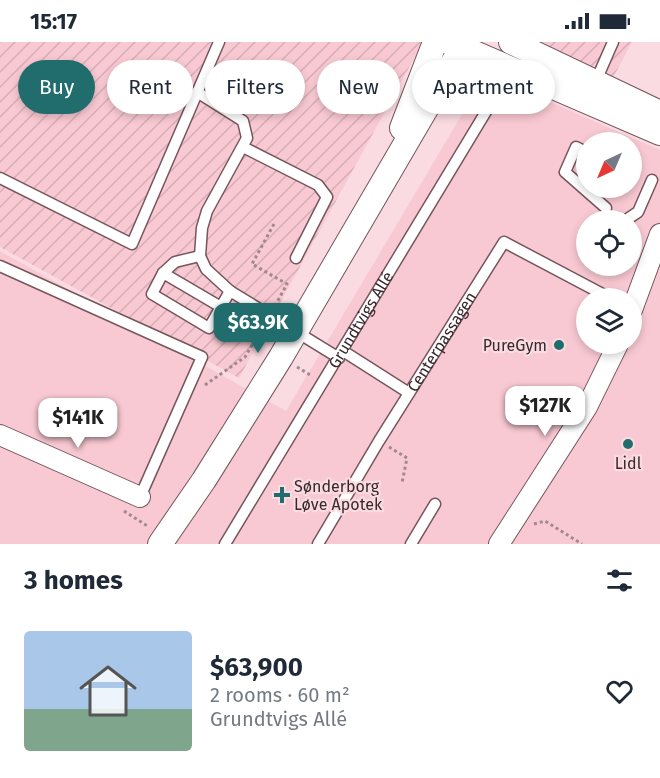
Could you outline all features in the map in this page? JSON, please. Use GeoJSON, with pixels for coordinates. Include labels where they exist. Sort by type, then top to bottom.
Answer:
{"type":"FeatureCollection","features":[{"type":"Feature","properties":{"kind":"street"},"geometry":{"type":"LineString","coordinates":[[383,182],[435,42]]}},
{"type":"Feature","properties":{"kind":"street"},"geometry":{"type":"LineString","coordinates":[[486,42],[560,78],[592,82]]}},
{"type":"Feature","properties":{"kind":"street"},"geometry":{"type":"LineString","coordinates":[[511,42],[660,113]]}},
{"type":"Feature","properties":{"kind":"street"},"geometry":{"type":"LineString","coordinates":[[163,541],[296,333],[383,182],[458,44],[660,133]]}},
{"type":"Feature","properties":{"kind":"street"},"geometry":{"type":"LineString","coordinates":[[640,288],[660,234]]}},
{"type":"Feature","properties":{"kind":"street"},"geometry":{"type":"LineString","coordinates":[[503,538],[586,407],[613,354]]}},
{"type":"Feature","properties":{"kind":"street"},"geometry":{"type":"LineString","coordinates":[[0,435],[140,496]]}},
{"type":"Feature","properties":{"kind":"lane"},"geometry":{"type":"LineString","coordinates":[[0,178],[132,244],[219,42]]}},
{"type":"Feature","properties":{"kind":"lane"},"geometry":{"type":"LineString","coordinates":[[592,82],[613,42]]}},
{"type":"Feature","properties":{"kind":"lane"},"geometry":{"type":"LineString","coordinates":[[197,92],[243,121],[247,138],[207,211],[202,228],[200,256],[206,269],[230,291],[296,333],[410,393]]}},
{"type":"Feature","properties":{"kind":"lane","name":"Grundtvigs Allé"},"geometry":{"type":"LineString","coordinates":[[225,544],[485,114]]}},
{"type":"Feature","properties":{"kind":"lane"},"geometry":{"type":"LineString","coordinates":[[243,147],[318,185],[327,197],[296,258]]}},
{"type":"Feature","properties":{"kind":"lane"},"geometry":{"type":"LineString","coordinates":[[576,147],[565,172],[576,182]]}},
{"type":"Feature","properties":{"kind":"lane"},"geometry":{"type":"LineString","coordinates":[[639,210],[652,180]]}},
{"type":"Feature","properties":{"kind":"lane"},"geometry":{"type":"LineString","coordinates":[[595,198],[606,208]]}},
{"type":"Feature","properties":{"kind":"lane","name":"Centerpassagen"},"geometry":{"type":"LineString","coordinates":[[318,544],[379,441],[504,242],[591,288]]}},
{"type":"Feature","properties":{"kind":"lane"},"geometry":{"type":"LineString","coordinates":[[200,256],[175,262],[163,273],[152,294],[209,328],[230,291]]}},
{"type":"Feature","properties":{"kind":"lane"},"geometry":{"type":"LineString","coordinates":[[0,266],[202,357],[140,496]]}},
{"type":"Feature","properties":{"kind":"lane"},"geometry":{"type":"LineString","coordinates":[[163,273],[221,307]]}},
{"type":"Feature","properties":{"kind":"lane"},"geometry":{"type":"LineString","coordinates":[[411,544],[435,504]]}},
{"type":"Feature","properties":{"kind":"path"},"geometry":{"type":"LineString","coordinates":[[274,224],[252,264],[287,284]]}},
{"type":"Feature","properties":{"kind":"path"},"geometry":{"type":"LineString","coordinates":[[189,387],[202,387],[246,357]]}},
{"type":"Feature","properties":{"kind":"path"},"geometry":{"type":"LineString","coordinates":[[379,441],[407,458],[402,483]]}},
{"type":"Feature","properties":{"kind":"path"},"geometry":{"type":"LineString","coordinates":[[115,505],[163,541]]}},
{"type":"Feature","properties":{"kind":"path"},"geometry":{"type":"LineString","coordinates":[[503,538],[545,521],[582,544]]}},
{"type":"Feature","properties":{"kind":"shaded area"},"geometry":{"type":"Polygon","coordinates":[[[0,42],[423,42],[400,84],[400,60],[317,60],[317,114],[384,114],[239,378],[0,247],[0,42]]]}},
{"type":"Feature","properties":{"kind":"shaded area"},"geometry":{"type":"Polygon","coordinates":[[[501,42],[632,42],[607,89],[555,66],[555,60],[542,60],[501,42]]]}},
{"type":"Feature","properties":{"kind":"shaded area"},"geometry":{"type":"Polygon","coordinates":[[[555,104],[619,132],[576,132],[576,198],[642,198],[642,142],[660,150],[660,544],[0,544],[0,251],[286,411],[462,114],[555,114],[555,104]]]}},
{"type":"Feature","properties":{"kind":"place","name":"PureGym"},"geometry":{"type":"Point","coordinates":[559,345]}},
{"type":"Feature","properties":{"kind":"place","name":"Lidl"},"geometry":{"type":"Point","coordinates":[628,444]}},
{"type":"Feature","properties":{"kind":"place","name":"Sønderborg Løve Apotek"},"geometry":{"type":"Point","coordinates":[282,495]}}]}
